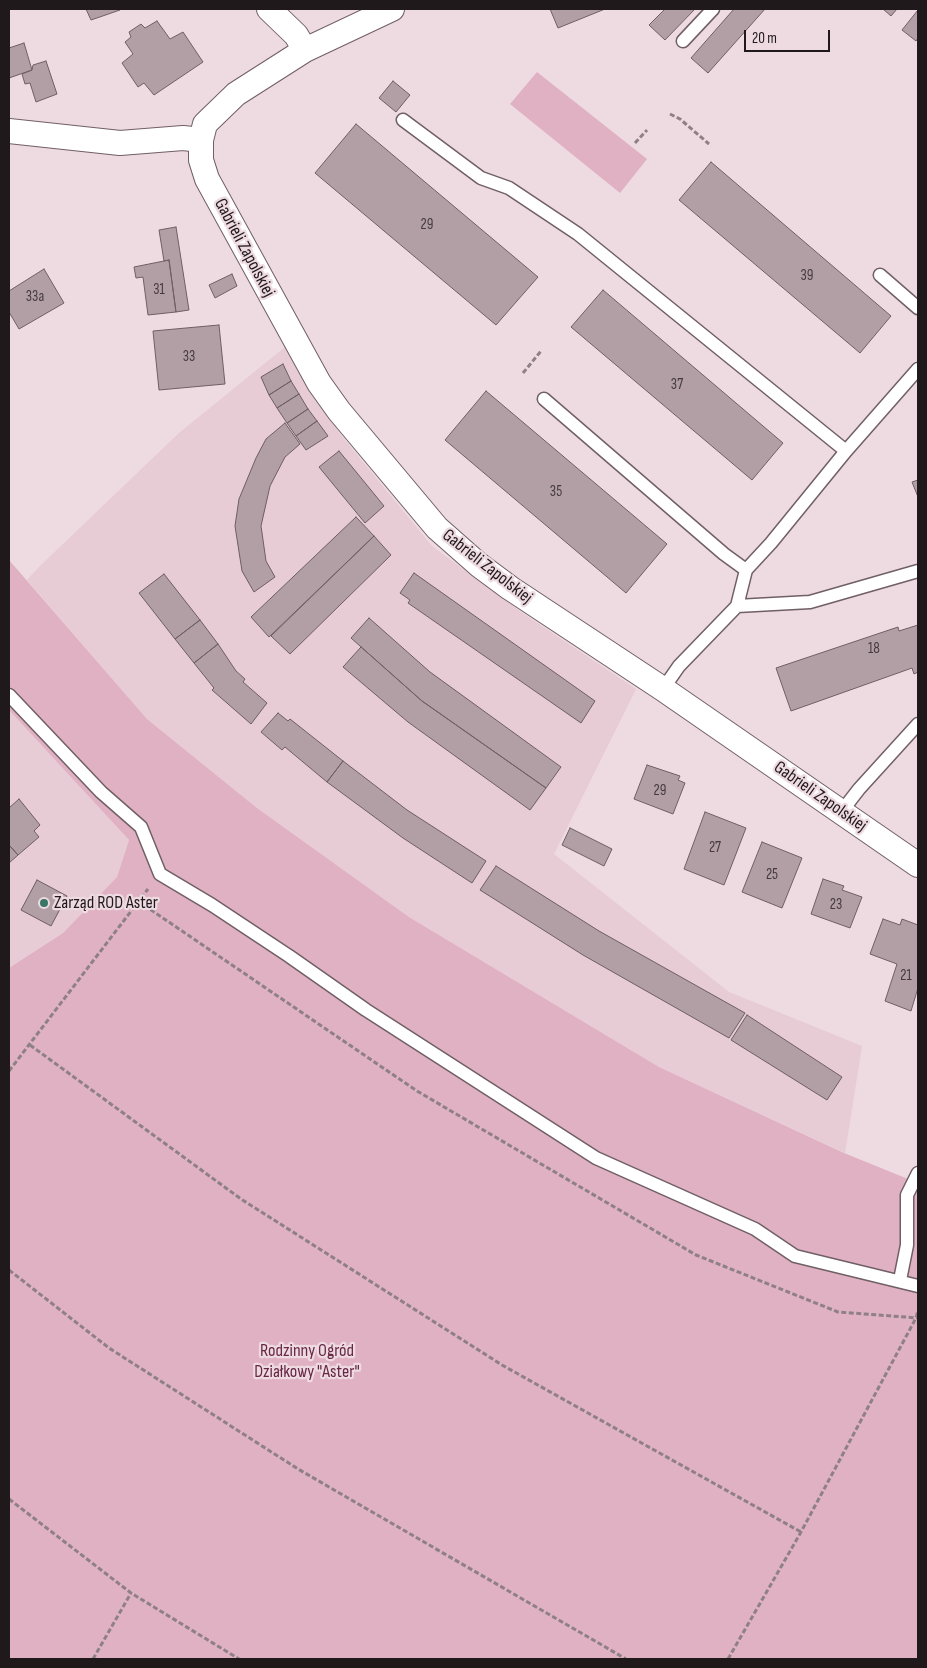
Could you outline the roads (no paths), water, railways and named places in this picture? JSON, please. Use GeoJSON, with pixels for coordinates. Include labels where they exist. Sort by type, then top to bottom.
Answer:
{"type":"FeatureCollection","features":[{"type":"Feature","properties":{"kind":"street"},"geometry":{"type":"LineString","coordinates":[[270,9],[296,34],[305,50]]}},
{"type":"Feature","properties":{"kind":"street"},"geometry":{"type":"LineString","coordinates":[[9,131],[120,143],[183,138],[200,140],[205,124],[236,94],[305,50],[392,9]]}},
{"type":"Feature","properties":{"kind":"street","name":"Gabrieli Zapolskiej"},"geometry":{"type":"LineString","coordinates":[[200,140],[201,160],[207,179],[318,383],[402,488],[437,528],[479,565],[510,588],[663,689],[918,865]]}},
{"type":"Feature","properties":{"kind":"lane"},"geometry":{"type":"LineString","coordinates":[[683,41],[714,9]]}},
{"type":"Feature","properties":{"kind":"lane"},"geometry":{"type":"LineString","coordinates":[[403,120],[481,178],[509,188],[578,234],[846,451]]}},
{"type":"Feature","properties":{"kind":"lane"},"geometry":{"type":"LineString","coordinates":[[880,275],[918,308]]}},
{"type":"Feature","properties":{"kind":"lane"},"geometry":{"type":"LineString","coordinates":[[663,689],[679,666],[738,606],[746,570],[771,544],[846,451],[918,369]]}},
{"type":"Feature","properties":{"kind":"lane"},"geometry":{"type":"LineString","coordinates":[[544,399],[724,554],[746,570]]}},
{"type":"Feature","properties":{"kind":"lane"},"geometry":{"type":"LineString","coordinates":[[738,606],[810,602],[918,571]]}},
{"type":"Feature","properties":{"kind":"lane"},"geometry":{"type":"LineString","coordinates":[[9,695],[101,792],[141,827],[160,874],[212,905],[366,1010],[596,1158],[755,1229],[795,1256],[900,1280],[918,1286]]}},
{"type":"Feature","properties":{"kind":"lane"},"geometry":{"type":"LineString","coordinates":[[842,812],[859,790],[918,724]]}},
{"type":"Feature","properties":{"kind":"lane"},"geometry":{"type":"LineString","coordinates":[[900,1280],[907,1245],[908,1195],[918,1173]]}},
{"type":"Feature","properties":{"kind":"place","name":"Zarząd ROD Aster"},"geometry":{"type":"Point","coordinates":[44,903]}},
{"type":"Feature","properties":{"kind":"park label","name":"Rodzinny Ogród Działkowy \"Aster\""},"geometry":{"type":"Point","coordinates":[307,1361]}}]}
